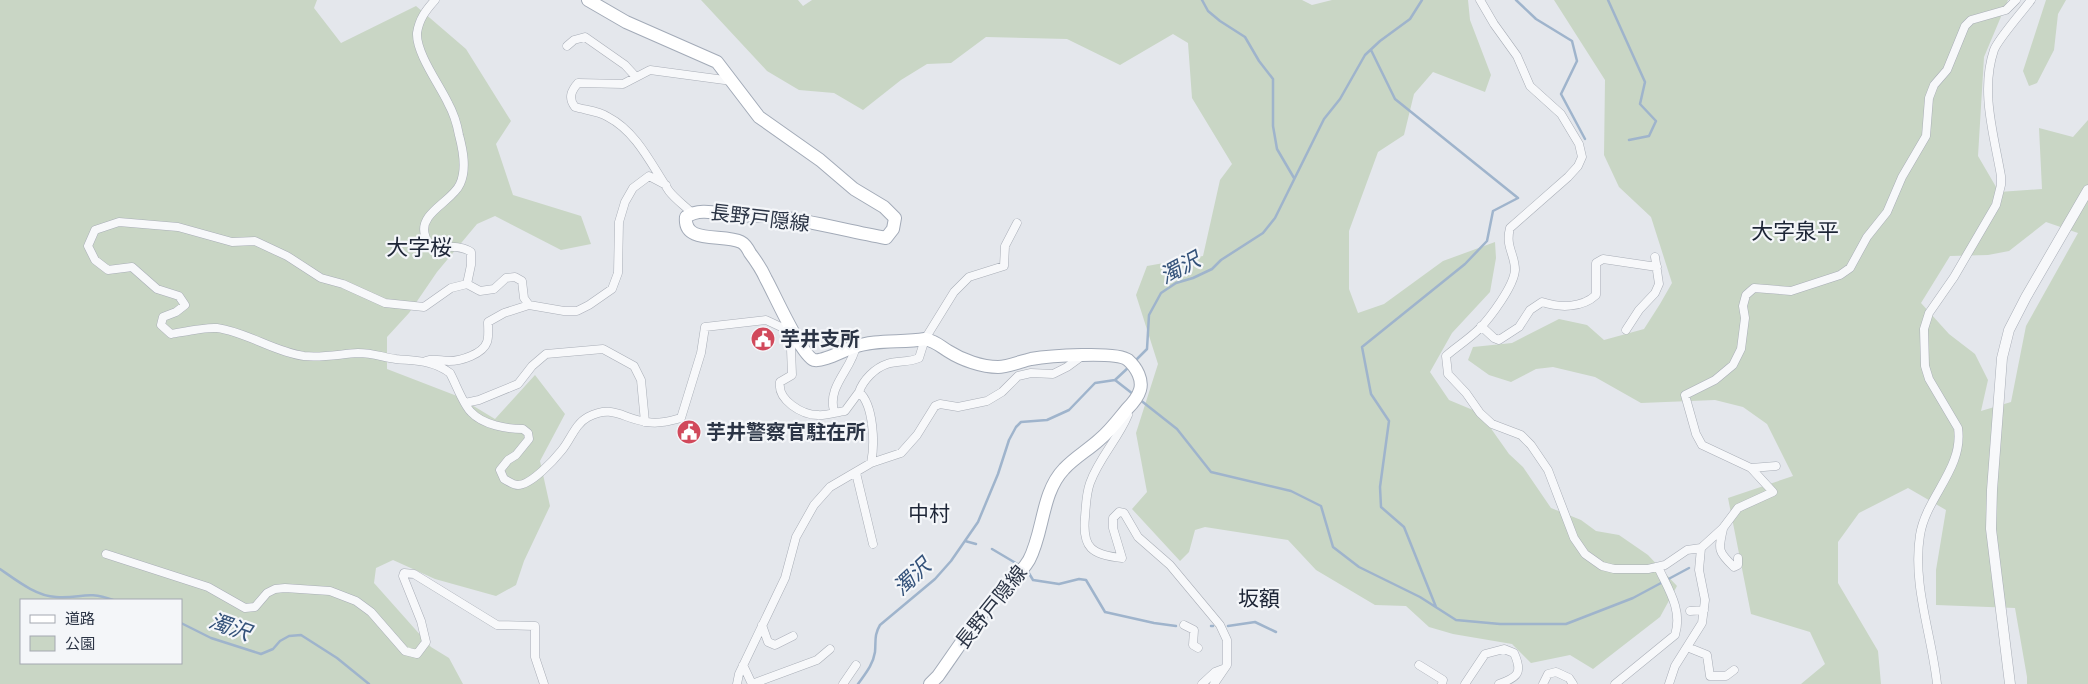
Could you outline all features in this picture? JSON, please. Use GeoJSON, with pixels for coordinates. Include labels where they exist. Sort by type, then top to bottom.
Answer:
{"type":"FeatureCollection","features":[{"type":"Feature","properties":{"kind":"main road","name":"長野戸隠線"},"geometry":{"type":"LineString","coordinates":[[588,0],[626,22],[718,62],[759,117],[820,160],[854,188],[884,207],[895,218],[893,228],[886,238],[771,216],[749,217],[716,214],[706,211],[692,213],[686,217],[686,224],[690,231],[699,235],[735,239],[743,243],[766,278],[806,353],[815,360],[820,360],[856,346],[925,339],[933,340],[949,352],[986,366],[1000,367],[1048,356],[1119,356],[1128,360],[1138,373],[1142,381],[1140,392],[1132,403],[1110,430],[1063,469],[1049,494],[1040,529],[1029,560],[1019,575],[993,600],[938,676],[930,684]]}},
{"type":"Feature","properties":{"kind":"street"},"geometry":{"type":"LineString","coordinates":[[435,0],[424,12],[417,34],[419,46],[449,104],[459,132],[463,155],[463,172],[461,183],[456,191],[426,220],[424,231],[426,240],[432,246],[466,248],[471,252],[471,265],[467,284]]}},
{"type":"Feature","properties":{"kind":"street"},"geometry":{"type":"LineString","coordinates":[[1480,0],[1494,24],[1518,56],[1530,86],[1561,114],[1579,144],[1582,157],[1578,166],[1568,177],[1510,228],[1508,243],[1515,270],[1512,281],[1481,326],[1446,356],[1448,374],[1480,413],[1492,424],[1521,435],[1531,445],[1548,470],[1570,530],[1585,554],[1602,566],[1614,569],[1648,569],[1658,567],[1665,565],[1687,550],[1701,548],[1723,528],[1738,508],[1773,492],[1751,468],[1702,445],[1696,434],[1685,395],[1715,380],[1733,365],[1741,350],[1745,318],[1743,306],[1746,295],[1754,288],[1791,291],[1840,276],[1850,268],[1867,237],[1887,212],[1902,177],[1926,136],[1929,98],[1934,85],[1947,70],[1965,26],[1971,20],[2006,10],[2016,0]]}},
{"type":"Feature","properties":{"kind":"street"},"geometry":{"type":"LineString","coordinates":[[1937,684],[1919,579],[1918,553],[1924,517],[1948,475],[1960,437],[1958,428],[1929,378],[1925,366],[1924,329],[1929,313],[1954,277],[1996,205],[2001,185],[2001,176],[1988,99],[1989,74],[1994,48],[2031,0]]}},
{"type":"Feature","properties":{"kind":"street"},"geometry":{"type":"LineString","coordinates":[[567,46],[574,40],[585,37],[625,65],[636,77]]}},
{"type":"Feature","properties":{"kind":"street"},"geometry":{"type":"LineString","coordinates":[[692,213],[670,193],[641,149],[618,122],[606,116],[575,107],[571,102],[571,93],[578,83],[623,84],[650,70],[732,81]]}},
{"type":"Feature","properties":{"kind":"street"},"geometry":{"type":"LineString","coordinates":[[529,305],[524,298],[522,281],[515,277],[506,278],[494,289],[480,291],[467,284],[452,288],[424,306],[385,302],[343,284],[321,278],[287,256],[255,241],[232,242],[178,227],[119,222],[95,230],[88,246],[95,260],[108,270],[132,267],[157,289],[179,296],[185,305],[176,312],[163,317],[161,325],[171,334],[215,328],[236,332],[291,353],[306,356],[380,354],[394,359],[426,361],[431,359],[461,360],[482,350],[487,343],[488,322],[504,313],[529,305],[564,311],[576,310],[589,305],[612,289],[618,273],[619,222],[625,202],[633,188],[649,176],[666,185]]}},
{"type":"Feature","properties":{"kind":"street"},"geometry":{"type":"LineString","coordinates":[[2010,684],[1991,530],[1992,490],[2002,358],[2009,330],[2088,190]]}},
{"type":"Feature","properties":{"kind":"street"},"geometry":{"type":"LineString","coordinates":[[426,361],[450,373],[471,412],[481,419],[508,429],[523,429],[528,433],[529,439],[500,470],[504,479],[517,485],[528,483],[544,469],[562,450],[579,424],[588,417],[609,411],[645,422],[666,423],[681,418],[694,378],[705,327],[766,320],[796,334],[791,349],[792,374],[780,382],[779,388],[784,398],[805,413],[820,416],[834,411],[845,411],[859,392],[865,379],[886,364],[911,362],[919,358],[925,339],[954,292],[969,277],[1004,266],[1005,246],[1017,223]]}},
{"type":"Feature","properties":{"kind":"street"},"geometry":{"type":"LineString","coordinates":[[1626,330],[1639,310],[1655,293],[1659,284],[1655,257]]}},
{"type":"Feature","properties":{"kind":"street"},"geometry":{"type":"LineString","coordinates":[[1481,326],[1499,340],[1519,327],[1530,310],[1542,302],[1562,306],[1588,303],[1596,295],[1596,263],[1603,259],[1657,268]]}},
{"type":"Feature","properties":{"kind":"street"},"geometry":{"type":"LineString","coordinates":[[834,411],[832,402],[835,392],[843,373],[855,354],[856,346]]}},
{"type":"Feature","properties":{"kind":"street"},"geometry":{"type":"LineString","coordinates":[[465,403],[479,400],[518,384],[532,366],[546,354],[604,349],[634,366],[640,380],[645,422]]}},
{"type":"Feature","properties":{"kind":"street"},"geometry":{"type":"LineString","coordinates":[[737,684],[743,665],[785,578],[796,537],[814,505],[830,487],[871,463],[901,453],[917,435],[936,406],[940,404],[958,407],[987,401],[1002,392],[1018,376],[1031,373],[1053,374],[1082,356]]}},
{"type":"Feature","properties":{"kind":"street"},"geometry":{"type":"LineString","coordinates":[[859,392],[868,404],[872,444],[871,463]]}},
{"type":"Feature","properties":{"kind":"street"},"geometry":{"type":"LineString","coordinates":[[1132,403],[1114,442],[1103,456],[1090,482],[1086,497],[1083,534],[1094,551],[1105,556],[1122,558],[1112,518],[1119,512],[1124,513],[1138,537],[1170,565],[1220,625],[1227,640],[1227,665],[1214,684]]}},
{"type":"Feature","properties":{"kind":"street"},"geometry":{"type":"LineString","coordinates":[[1751,468],[1776,466]]}},
{"type":"Feature","properties":{"kind":"street"},"geometry":{"type":"LineString","coordinates":[[856,473],[873,544]]}},
{"type":"Feature","properties":{"kind":"street"},"geometry":{"type":"LineString","coordinates":[[1723,528],[1719,546],[1720,554],[1734,567],[1738,565],[1738,558]]}},
{"type":"Feature","properties":{"kind":"street"},"geometry":{"type":"LineString","coordinates":[[1669,684],[1674,666],[1702,623],[1705,600],[1700,570],[1701,548]]}},
{"type":"Feature","properties":{"kind":"street"},"geometry":{"type":"LineString","coordinates":[[106,554],[208,587],[245,608],[254,607],[267,592],[275,589],[330,591],[356,601],[371,612],[405,651],[417,654],[426,642],[403,576],[404,573],[414,574],[497,625],[535,626],[535,657],[544,684]]}},
{"type":"Feature","properties":{"kind":"street"},"geometry":{"type":"LineString","coordinates":[[1615,684],[1674,635],[1677,626],[1676,606],[1658,567]]}},
{"type":"Feature","properties":{"kind":"street"},"geometry":{"type":"LineString","coordinates":[[1690,611],[1704,610]]}},
{"type":"Feature","properties":{"kind":"street"},"geometry":{"type":"LineString","coordinates":[[762,625],[768,642],[774,645],[793,636]]}},
{"type":"Feature","properties":{"kind":"street"},"geometry":{"type":"LineString","coordinates":[[1184,625],[1194,630],[1193,645],[1198,648]]}},
{"type":"Feature","properties":{"kind":"street"},"geometry":{"type":"LineString","coordinates":[[1687,647],[1707,655],[1710,676],[1726,676],[1734,670]]}},
{"type":"Feature","properties":{"kind":"street"},"geometry":{"type":"LineString","coordinates":[[743,665],[752,684],[817,660],[830,649]]}},
{"type":"Feature","properties":{"kind":"street"},"geometry":{"type":"LineString","coordinates":[[1465,684],[1485,654],[1504,649],[1514,653],[1519,665],[1518,673],[1514,678],[1499,684]]}},
{"type":"Feature","properties":{"kind":"street"},"geometry":{"type":"LineString","coordinates":[[842,684],[856,665]]}},
{"type":"Feature","properties":{"kind":"street"},"geometry":{"type":"LineString","coordinates":[[1419,665],[1443,680],[1442,684]]}},
{"type":"Feature","properties":{"kind":"street"},"geometry":{"type":"LineString","coordinates":[[1202,684],[1215,672],[1224,668]]}},
{"type":"Feature","properties":{"kind":"street"},"geometry":{"type":"LineString","coordinates":[[1543,684],[1548,674],[1556,672],[1569,678],[1573,684]]}},
{"type":"Feature","properties":{"kind":"green space"},"geometry":{"type":"Polygon","coordinates":[[[0,0],[317,0],[314,8],[341,43],[416,6],[466,49],[511,121],[496,144],[513,195],[581,216],[591,244],[561,250],[495,216],[477,224],[437,272],[409,313],[387,337],[387,369],[457,396],[495,419],[535,375],[565,414],[540,461],[550,506],[524,561],[516,585],[496,596],[435,579],[393,560],[376,568],[374,583],[431,647],[449,658],[463,684],[0,684],[0,0]]]}},
{"type":"Feature","properties":{"kind":"green space"},"geometry":{"type":"Polygon","coordinates":[[[701,0],[798,0],[803,6],[812,0],[1302,0],[1312,5],[1332,0],[1468,0],[1470,20],[1491,75],[1485,92],[1433,72],[1414,94],[1404,135],[1378,152],[1349,231],[1349,289],[1358,313],[1384,304],[1443,261],[1495,242],[1496,258],[1490,292],[1452,333],[1430,372],[1449,400],[1480,413],[1509,454],[1523,467],[1551,508],[1581,520],[1596,531],[1619,535],[1648,555],[1677,586],[1660,617],[1593,669],[1570,655],[1531,663],[1512,644],[1453,634],[1429,627],[1406,606],[1375,605],[1316,570],[1288,540],[1205,527],[1195,530],[1189,552],[1180,561],[1132,509],[1147,492],[1136,433],[1158,364],[1136,295],[1147,266],[1203,256],[1220,180],[1232,164],[1192,98],[1188,43],[1173,34],[1120,65],[1067,39],[986,37],[951,63],[927,64],[901,80],[863,110],[834,93],[799,90],[767,71],[701,0]]]}},
{"type":"Feature","properties":{"kind":"green space"},"geometry":{"type":"Polygon","coordinates":[[[1554,0],[2008,0],[1984,57],[1978,156],[1999,192],[2042,189],[2039,128],[2073,137],[2088,120],[2088,684],[2027,684],[2015,608],[1936,605],[1936,570],[1946,510],[1908,488],[1859,513],[1838,542],[1838,583],[1878,651],[1881,684],[1801,684],[1825,664],[1810,632],[1751,614],[1728,498],[1793,476],[1767,424],[1743,407],[1715,400],[1641,403],[1595,377],[1553,367],[1536,369],[1511,382],[1489,375],[1468,360],[1473,347],[1512,343],[1559,319],[1587,325],[1604,340],[1644,329],[1672,283],[1651,217],[1619,187],[1604,155],[1605,80],[1554,0]],[[2046,222],[2009,251],[1988,255],[1950,256],[1921,303],[1949,334],[1975,354],[1988,380],[1981,411],[2011,402],[2026,326],[2078,233],[2046,222]]]}},
{"type":"Feature","properties":{"kind":"green space"},"geometry":{"type":"Polygon","coordinates":[[[2046,0],[2066,0],[2058,14],[2054,50],[2037,83],[2029,86],[2023,71],[2046,0]]]}},
{"type":"Feature","properties":{"kind":"waterway"},"geometry":{"type":"LineString","coordinates":[[1202,0],[1208,11],[1245,37],[1259,61],[1273,79],[1273,126],[1277,149],[1294,178]]}},
{"type":"Feature","properties":{"kind":"waterway","name":"濁沢"},"geometry":{"type":"LineString","coordinates":[[1136,360],[1147,349],[1149,315],[1161,293],[1176,283],[1193,278],[1212,269],[1221,260],[1263,233],[1275,218],[1324,119],[1340,99],[1365,55],[1380,41],[1410,19],[1422,0]]}},
{"type":"Feature","properties":{"kind":"waterway"},"geometry":{"type":"LineString","coordinates":[[1516,0],[1536,19],[1572,41],[1577,61],[1561,94],[1585,139]]}},
{"type":"Feature","properties":{"kind":"waterway"},"geometry":{"type":"LineString","coordinates":[[1608,0],[1645,82],[1640,104],[1656,121],[1649,136],[1629,140]]}},
{"type":"Feature","properties":{"kind":"waterway"},"geometry":{"type":"LineString","coordinates":[[1371,50],[1395,99],[1518,198],[1493,211],[1487,241],[1465,264],[1362,347],[1371,394],[1389,421],[1380,487],[1381,507],[1404,527],[1436,607]]}},
{"type":"Feature","properties":{"kind":"waterway","name":"濁沢"},"geometry":{"type":"LineString","coordinates":[[858,684],[872,661],[875,652],[876,635],[880,625],[935,579],[951,561],[978,522],[998,474],[1009,440],[1016,427],[1021,422],[1047,420],[1069,410],[1095,383],[1115,380],[1130,366]]}},
{"type":"Feature","properties":{"kind":"waterway"},"geometry":{"type":"LineString","coordinates":[[1115,380],[1133,394]]}},
{"type":"Feature","properties":{"kind":"waterway"},"geometry":{"type":"LineString","coordinates":[[1139,399],[1177,429],[1211,472],[1291,491],[1321,506],[1333,547],[1359,567],[1420,597],[1456,620],[1500,624],[1566,624],[1633,598],[1689,568]]}},
{"type":"Feature","properties":{"kind":"waterway"},"geometry":{"type":"LineString","coordinates":[[965,541],[976,544]]}},
{"type":"Feature","properties":{"kind":"waterway"},"geometry":{"type":"LineString","coordinates":[[992,549],[1019,565]]}},
{"type":"Feature","properties":{"kind":"waterway","name":"濁沢"},"geometry":{"type":"LineString","coordinates":[[0,569],[41,594],[56,597],[90,595],[110,599]]}},
{"type":"Feature","properties":{"kind":"waterway"},"geometry":{"type":"LineString","coordinates":[[1027,570],[1033,580],[1059,584],[1079,579],[1086,580],[1105,612],[1176,626]]}},
{"type":"Feature","properties":{"kind":"waterway"},"geometry":{"type":"LineString","coordinates":[[1228,626],[1255,622],[1276,632]]}},
{"type":"Feature","properties":{"kind":"waterway","name":"濁沢"},"geometry":{"type":"LineString","coordinates":[[182,624],[211,638],[261,654],[273,649],[280,641],[289,636],[301,635],[337,658],[369,684]]}},
{"type":"Feature","properties":{"kind":"place","name":"芋井支所"},"geometry":{"type":"Point","coordinates":[763,339]}},
{"type":"Feature","properties":{"kind":"place","name":"芋井警察官駐在所"},"geometry":{"type":"Point","coordinates":[689,432]}},
{"type":"Feature","properties":{"kind":"district","name":"大字泉平"},"geometry":{"type":"Point","coordinates":[1795,231]}},
{"type":"Feature","properties":{"kind":"district","name":"大字桜"},"geometry":{"type":"Point","coordinates":[419,247]}},
{"type":"Feature","properties":{"kind":"district","name":"中村"},"geometry":{"type":"Point","coordinates":[929,514]}},
{"type":"Feature","properties":{"kind":"district","name":"坂額"},"geometry":{"type":"Point","coordinates":[1259,599]}}]}
